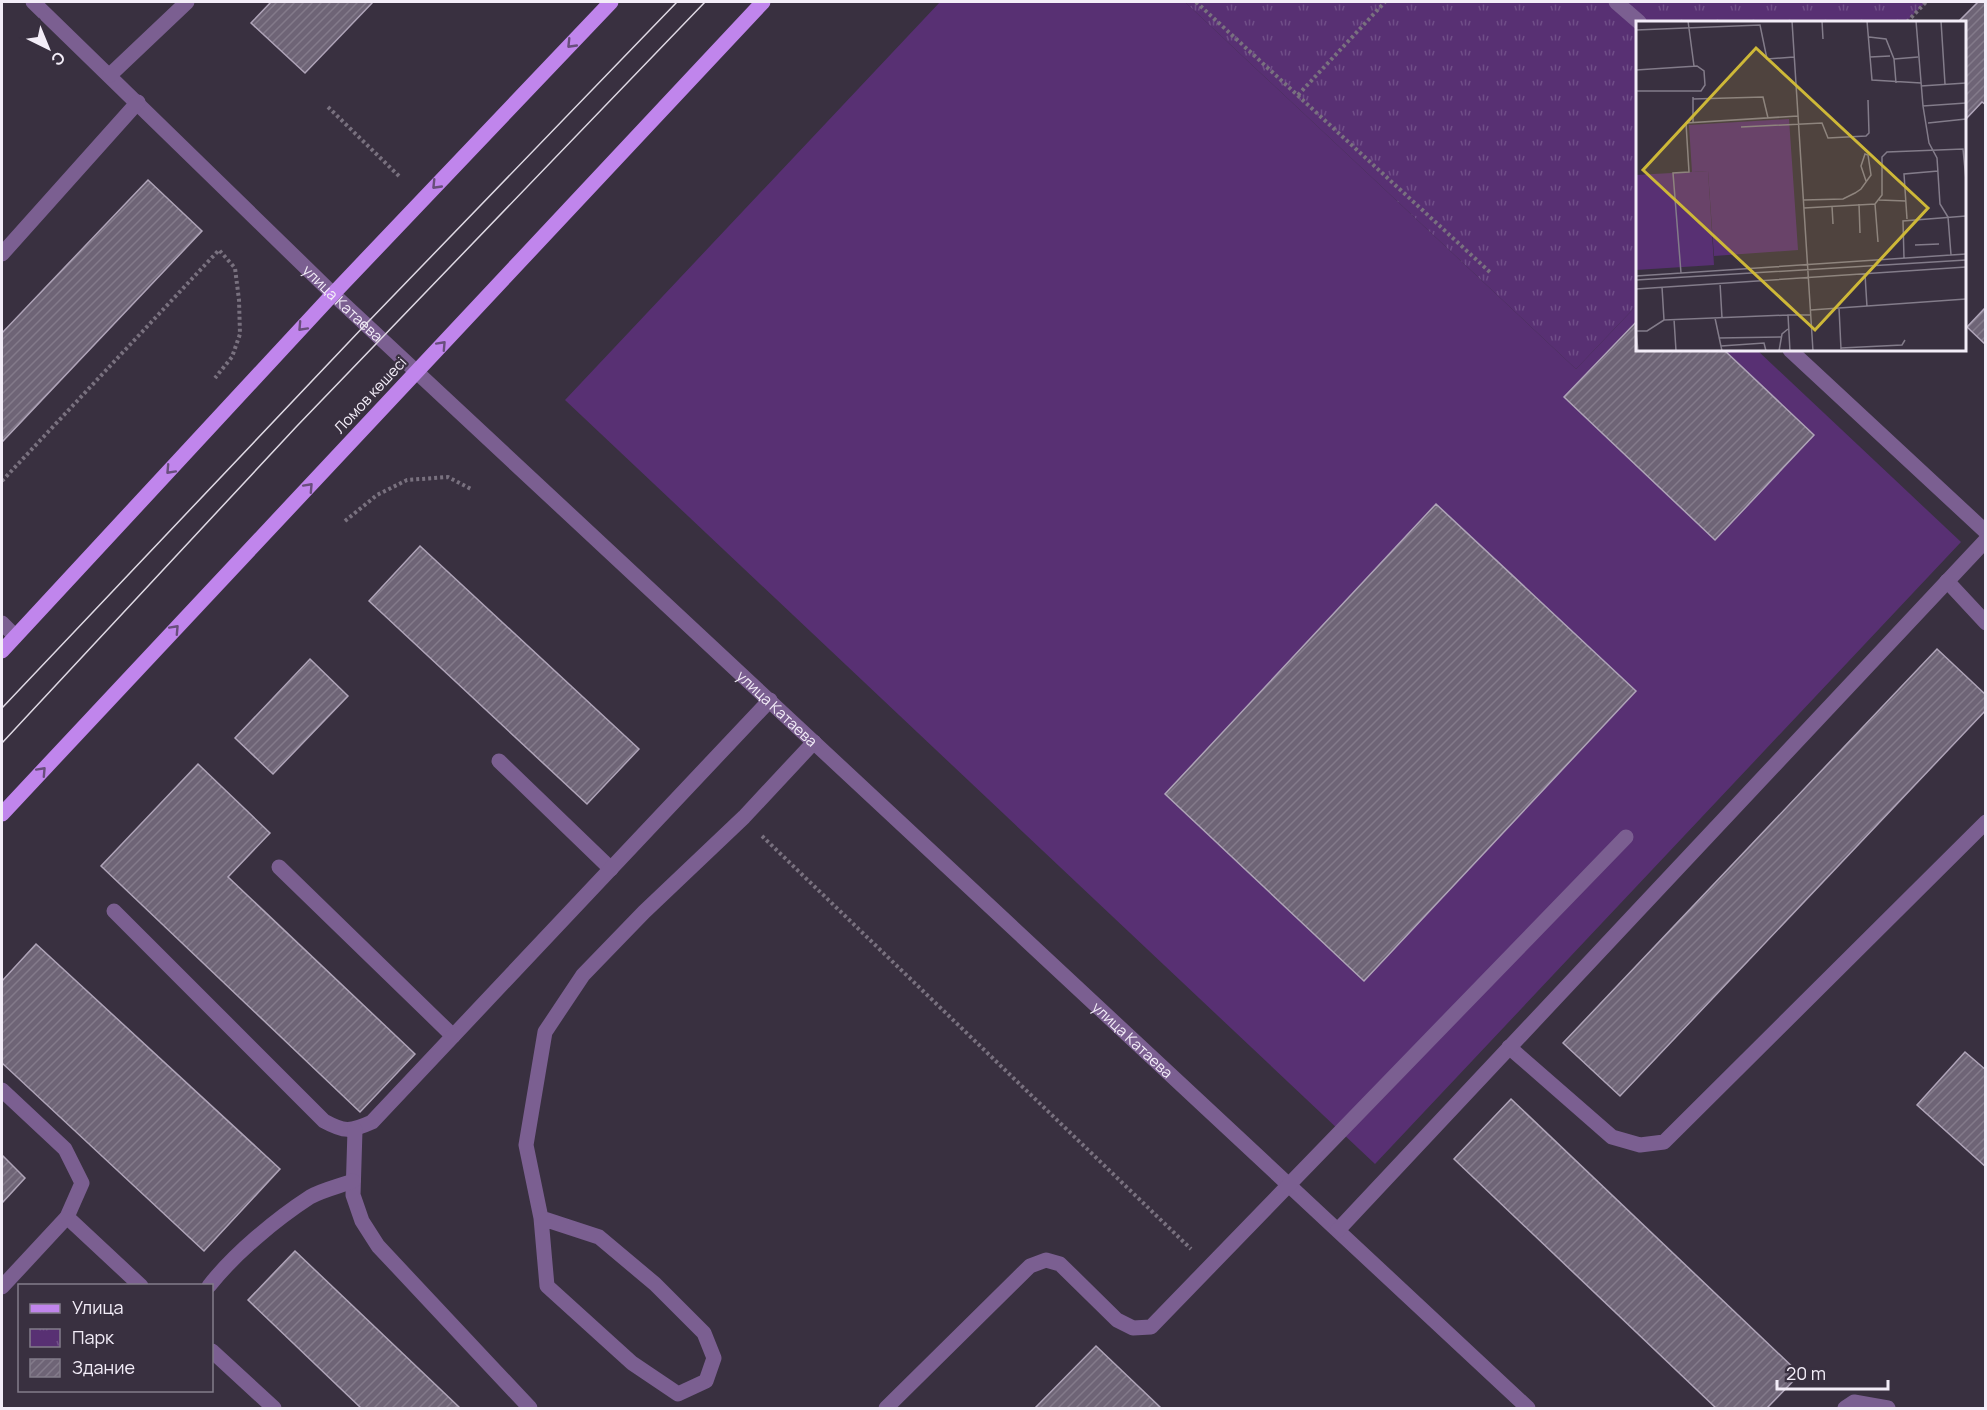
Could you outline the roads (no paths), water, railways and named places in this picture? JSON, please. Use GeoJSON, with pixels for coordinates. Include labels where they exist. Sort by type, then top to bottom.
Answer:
{"type":"FeatureCollection","features":[{"type":"Feature","properties":{"kind":"main road"},"geometry":{"type":"LineString","coordinates":[[2,651],[333,294],[611,2]]}},
{"type":"Feature","properties":{"kind":"main road","name":"Ломов көшесі"},"geometry":{"type":"LineString","coordinates":[[2,814],[763,2]]}},
{"type":"Feature","properties":{"kind":"street","name":"улица Катаева"},"geometry":{"type":"LineString","coordinates":[[33,2],[333,294],[1528,1408]]}},
{"type":"Feature","properties":{"kind":"street"},"geometry":{"type":"LineString","coordinates":[[110,75],[187,2]]}},
{"type":"Feature","properties":{"kind":"street"},"geometry":{"type":"LineString","coordinates":[[1616,2],[1638,21]]}},
{"type":"Feature","properties":{"kind":"street"},"geometry":{"type":"LineString","coordinates":[[2,254],[138,102]]}},
{"type":"Feature","properties":{"kind":"street"},"geometry":{"type":"LineString","coordinates":[[1791,351],[1986,532]]}},
{"type":"Feature","properties":{"kind":"street"},"geometry":{"type":"LineString","coordinates":[[1338,1230],[1986,540]]}},
{"type":"Feature","properties":{"kind":"street"},"geometry":{"type":"LineString","coordinates":[[1947,581],[1986,623]]}},
{"type":"Feature","properties":{"kind":"street"},"geometry":{"type":"LineString","coordinates":[[2,624],[15,636]]}},
{"type":"Feature","properties":{"kind":"street"},"geometry":{"type":"LineString","coordinates":[[114,911],[324,1121],[340,1129],[355,1130],[372,1122],[770,700]]}},
{"type":"Feature","properties":{"kind":"street"},"geometry":{"type":"LineString","coordinates":[[541,1218],[599,1237],[655,1284],[705,1334],[714,1358],[706,1381],[678,1394],[632,1363],[547,1286],[541,1218],[526,1145],[544,1032],[583,975],[644,912],[744,817],[814,742]]}},
{"type":"Feature","properties":{"kind":"street"},"geometry":{"type":"LineString","coordinates":[[499,761],[611,869]]}},
{"type":"Feature","properties":{"kind":"street"},"geometry":{"type":"LineString","coordinates":[[1509,1047],[1612,1137],[1640,1145],[1664,1143],[1986,822]]}},
{"type":"Feature","properties":{"kind":"street"},"geometry":{"type":"LineString","coordinates":[[886,1408],[1030,1266],[1046,1260],[1059,1264],[1117,1320],[1133,1328],[1151,1327],[1626,837]]}},
{"type":"Feature","properties":{"kind":"street"},"geometry":{"type":"LineString","coordinates":[[279,867],[453,1036]]}},
{"type":"Feature","properties":{"kind":"street"},"geometry":{"type":"LineString","coordinates":[[2,1090],[65,1149],[82,1183],[67,1217],[2,1287]]}},
{"type":"Feature","properties":{"kind":"street"},"geometry":{"type":"LineString","coordinates":[[355,1130],[353,1195],[362,1221],[378,1246],[530,1408]]}},
{"type":"Feature","properties":{"kind":"street"},"geometry":{"type":"LineString","coordinates":[[211,1284],[260,1235],[312,1196],[354,1181]]}},
{"type":"Feature","properties":{"kind":"street"},"geometry":{"type":"LineString","coordinates":[[67,1217],[139,1284]]}},
{"type":"Feature","properties":{"kind":"street"},"geometry":{"type":"LineString","coordinates":[[213,1352],[274,1408]]}},
{"type":"Feature","properties":{"kind":"street"},"geometry":{"type":"LineString","coordinates":[[1845,1408],[1854,1402],[1888,1408]]}},
{"type":"Feature","properties":{"kind":"tram line"},"geometry":{"type":"LineString","coordinates":[[2,708],[366,324],[677,2]]}},
{"type":"Feature","properties":{"kind":"tram line"},"geometry":{"type":"LineString","coordinates":[[2,743],[297,426],[705,2]]}}]}
